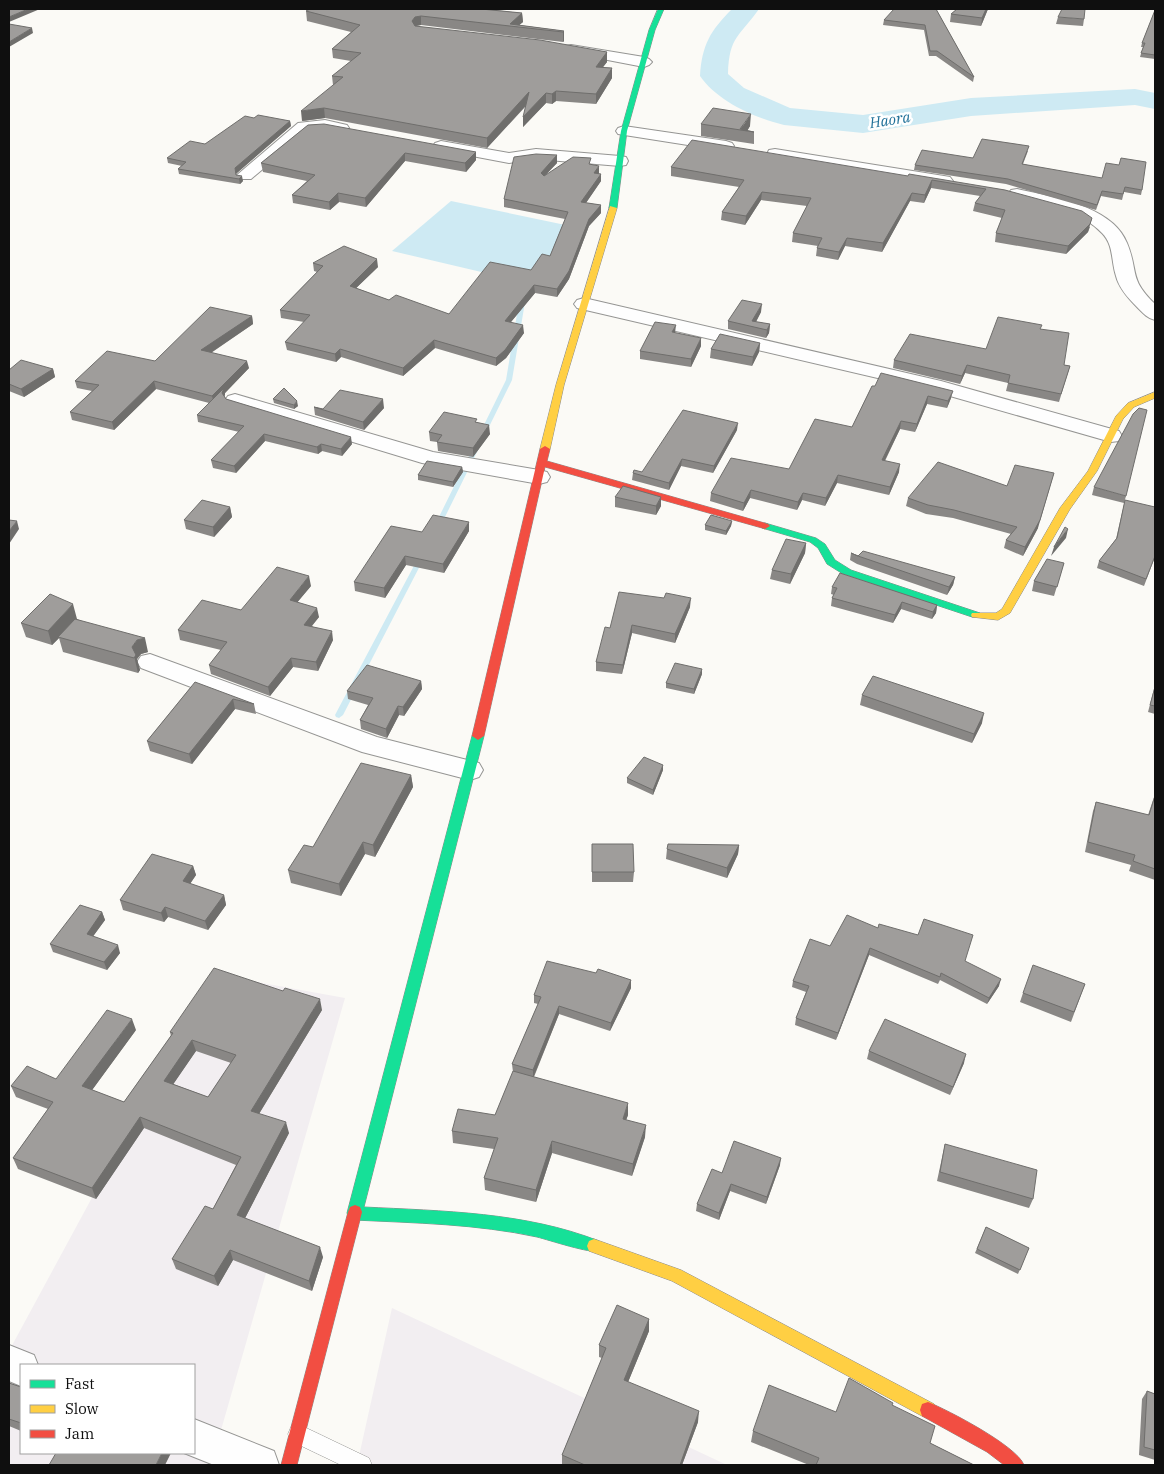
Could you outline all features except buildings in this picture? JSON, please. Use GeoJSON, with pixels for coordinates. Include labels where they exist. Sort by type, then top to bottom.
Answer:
{"type":"FeatureCollection","features":[{"type":"Feature","properties":{"kind":"main road"},"geometry":{"type":"LineString","coordinates":[[289,1465],[470,770],[560,385],[613,210],[624,131],[652,30],[661,9]]}},
{"type":"Feature","properties":{"kind":"main road"},"geometry":{"type":"LineString","coordinates":[[541,470],[813,540],[822,546],[824,554],[830,563],[847,572],[956,610],[982,617],[998,617],[1006,611],[1065,508],[1092,471],[1119,418],[1131,405],[1155,395]]}},
{"type":"Feature","properties":{"kind":"main road"},"geometry":{"type":"LineString","coordinates":[[354,1213],[492,1222],[578,1240],[676,1275],[993,1446],[1016,1465]]}},
{"type":"Feature","properties":{"kind":"street"},"geometry":{"type":"LineString","coordinates":[[560,47],[644,62]]}},
{"type":"Feature","properties":{"kind":"street"},"geometry":{"type":"LineString","coordinates":[[245,175],[304,126],[325,125],[361,131]]}},
{"type":"Feature","properties":{"kind":"street"},"geometry":{"type":"LineString","coordinates":[[624,131],[958,183]]}},
{"type":"Feature","properties":{"kind":"street"},"geometry":{"type":"LineString","coordinates":[[425,143],[509,158],[536,154],[620,161]]}},
{"type":"Feature","properties":{"kind":"street"},"geometry":{"type":"LineString","coordinates":[[997,190],[1052,203],[1087,214],[1103,225],[1115,238],[1122,254],[1126,278],[1134,294],[1155,314]]}},
{"type":"Feature","properties":{"kind":"street"},"geometry":{"type":"LineString","coordinates":[[584,304],[934,385],[1111,436]]}},
{"type":"Feature","properties":{"kind":"street"},"geometry":{"type":"LineString","coordinates":[[235,400],[430,458],[541,470]]}},
{"type":"Feature","properties":{"kind":"street"},"geometry":{"type":"LineString","coordinates":[[150,662],[371,744],[470,770]]}},
{"type":"Feature","properties":{"kind":"street"},"geometry":{"type":"LineString","coordinates":[[195,1438],[260,1465]]}},
{"type":"Feature","properties":{"kind":"lane"},"geometry":{"type":"LineString","coordinates":[[297,1434],[362,1465]]}},
{"type":"Feature","properties":{"kind":"shaded area"},"geometry":{"type":"Polygon","coordinates":[[[213,974],[345,998],[211,1465],[9,1465],[9,1351],[213,974]]]}},
{"type":"Feature","properties":{"kind":"shaded area"},"geometry":{"type":"Polygon","coordinates":[[[392,1308],[727,1465],[357,1465],[392,1308]]]}},
{"type":"Feature","properties":{"kind":"water"},"geometry":{"type":"Polygon","coordinates":[[[451,201],[575,227],[554,289],[392,251],[451,201]]]}},
{"type":"Feature","properties":{"kind":"waterway","name":"Haora"},"geometry":{"type":"LineString","coordinates":[[746,9],[721,38],[714,64],[714,76],[734,94],[784,116],[863,124],[971,107],[1135,97],[1155,101]]}},
{"type":"Feature","properties":{"kind":"waterway"},"geometry":{"type":"LineString","coordinates":[[483,433],[509,380],[522,302]]}},
{"type":"Feature","properties":{"kind":"waterway"},"geometry":{"type":"LineString","coordinates":[[438,525],[476,448]]}},
{"type":"Feature","properties":{"kind":"waterway"},"geometry":{"type":"LineString","coordinates":[[339,715],[420,560]]}},
{"type":"Feature","properties":{"kind":"traffic: fast"},"geometry":{"type":"LineString","coordinates":[[613,208],[624,131],[652,30],[661,9]]}},
{"type":"Feature","properties":{"kind":"traffic: fast"},"geometry":{"type":"LineString","coordinates":[[765,526],[813,540],[822,546],[831,562],[847,572],[976,615]]}},
{"type":"Feature","properties":{"kind":"traffic: fast"},"geometry":{"type":"LineString","coordinates":[[355,1212],[478,736]]}},
{"type":"Feature","properties":{"kind":"traffic: fast"},"geometry":{"type":"LineString","coordinates":[[354,1213],[445,1218],[506,1225],[536,1230],[594,1246]]}},
{"type":"Feature","properties":{"kind":"traffic: slow"},"geometry":{"type":"LineString","coordinates":[[545,449],[560,385],[613,208]]}},
{"type":"Feature","properties":{"kind":"traffic: slow"},"geometry":{"type":"LineString","coordinates":[[976,615],[998,617],[1006,611],[1065,508],[1092,471],[1119,418],[1131,405],[1155,395]]}},
{"type":"Feature","properties":{"kind":"traffic: slow"},"geometry":{"type":"LineString","coordinates":[[594,1246],[676,1275],[928,1410]]}},
{"type":"Feature","properties":{"kind":"traffic: jam"},"geometry":{"type":"LineString","coordinates":[[478,736],[545,449]]}},
{"type":"Feature","properties":{"kind":"traffic: jam"},"geometry":{"type":"LineString","coordinates":[[542,463],[765,526]]}},
{"type":"Feature","properties":{"kind":"traffic: jam"},"geometry":{"type":"LineString","coordinates":[[289,1465],[355,1212]]}},
{"type":"Feature","properties":{"kind":"traffic: jam"},"geometry":{"type":"LineString","coordinates":[[928,1410],[993,1446],[1016,1465]]}}]}
